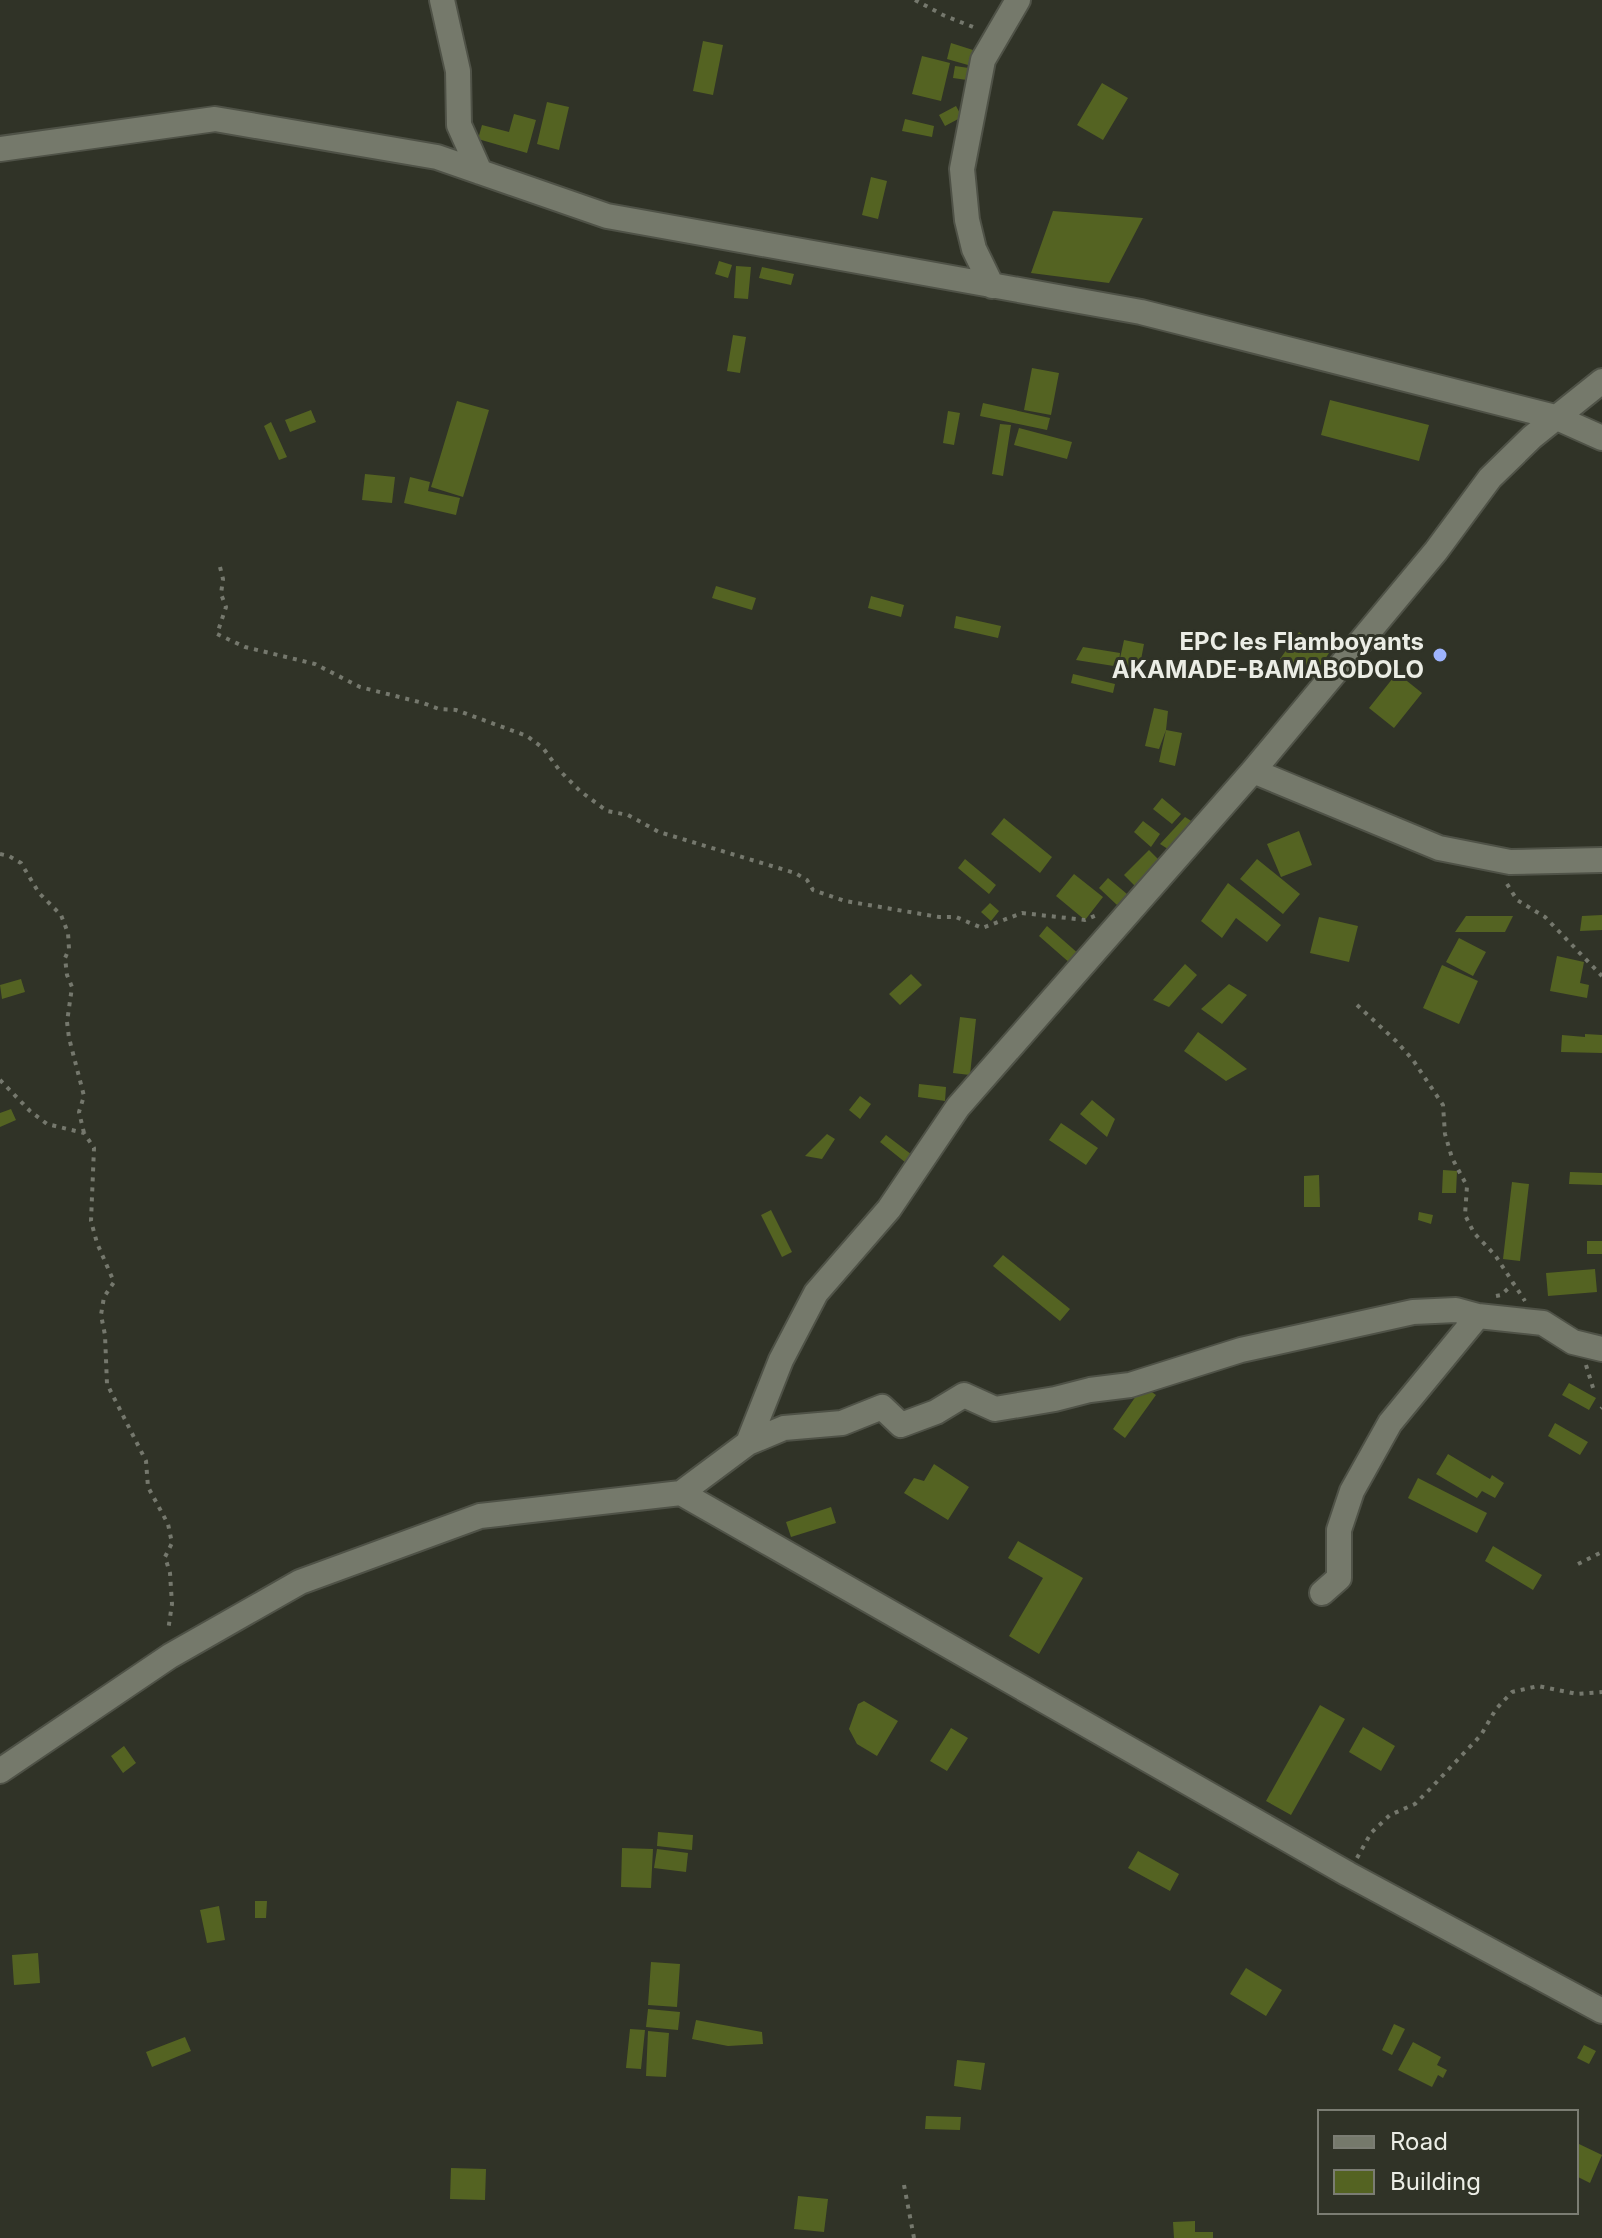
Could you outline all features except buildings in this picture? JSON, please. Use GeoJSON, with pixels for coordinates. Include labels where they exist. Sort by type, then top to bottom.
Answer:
{"type":"FeatureCollection","features":[{"type":"Feature","properties":{"kind":"street"},"geometry":{"type":"LineString","coordinates":[[442,0],[458,71],[459,125],[480,172]]}},
{"type":"Feature","properties":{"kind":"street"},"geometry":{"type":"LineString","coordinates":[[992,286],[974,249],[967,220],[962,169],[983,60],[1018,0]]}},
{"type":"Feature","properties":{"kind":"street"},"geometry":{"type":"LineString","coordinates":[[0,149],[215,119],[437,157],[607,216],[1141,312],[1555,417],[1602,438]]}},
{"type":"Feature","properties":{"kind":"street"},"geometry":{"type":"LineString","coordinates":[[748,1443],[781,1360],[816,1293],[889,1209],[958,1107],[1253,771],[1436,551],[1490,478],[1555,417],[1602,381]]}},
{"type":"Feature","properties":{"kind":"street"},"geometry":{"type":"LineString","coordinates":[[1253,771],[1439,848],[1510,862],[1602,860]]}},
{"type":"Feature","properties":{"kind":"street"},"geometry":{"type":"LineString","coordinates":[[0,1771],[170,1656],[300,1582],[480,1516],[681,1493],[748,1443],[784,1428],[842,1423],[882,1407],[901,1425],[936,1412],[964,1395],[995,1409],[1055,1399],[1090,1390],[1130,1385],[1241,1350],[1413,1312],[1456,1310],[1478,1316],[1543,1323],[1573,1342],[1602,1349]]}},
{"type":"Feature","properties":{"kind":"street"},"geometry":{"type":"LineString","coordinates":[[1322,1593],[1339,1578],[1339,1530],[1352,1491],[1390,1423],[1478,1316]]}},
{"type":"Feature","properties":{"kind":"street"},"geometry":{"type":"LineString","coordinates":[[681,1493],[1348,1874],[1602,2011]]}},
{"type":"Feature","properties":{"kind":"path"},"geometry":{"type":"LineString","coordinates":[[915,0],[979,30],[990,48]]}},
{"type":"Feature","properties":{"kind":"path"},"geometry":{"type":"LineString","coordinates":[[220,567],[223,579],[221,594],[226,607],[217,634],[245,647],[315,664],[360,687],[439,709],[456,710],[527,736],[543,748],[560,771],[589,798],[607,811],[628,815],[659,832],[795,873],[807,880],[813,890],[845,901],[939,917],[956,917],[982,928],[1022,913],[1085,920],[1100,914]]}},
{"type":"Feature","properties":{"kind":"path"},"geometry":{"type":"LineString","coordinates":[[0,854],[21,863],[39,893],[61,915],[68,933],[69,949],[65,958],[72,987],[67,1022],[84,1096],[79,1112],[84,1133],[94,1148],[91,1221],[114,1282],[104,1297],[101,1315],[107,1384],[146,1461],[148,1487],[168,1524],[172,1543],[165,1557],[170,1573],[172,1604],[165,1647],[170,1656]]}},
{"type":"Feature","properties":{"kind":"path"},"geometry":{"type":"LineString","coordinates":[[1490,858],[1517,900],[1545,917],[1602,976]]}},
{"type":"Feature","properties":{"kind":"path"},"geometry":{"type":"LineString","coordinates":[[1357,1005],[1413,1060],[1443,1105],[1445,1134],[1452,1158],[1467,1186],[1465,1215],[1474,1233],[1495,1255],[1543,1323]]}},
{"type":"Feature","properties":{"kind":"path"},"geometry":{"type":"LineString","coordinates":[[0,1080],[47,1124],[84,1133]]}},
{"type":"Feature","properties":{"kind":"path"},"geometry":{"type":"LineString","coordinates":[[1578,1564],[1602,1552]]}},
{"type":"Feature","properties":{"kind":"path"},"geometry":{"type":"LineString","coordinates":[[1348,1874],[1371,1833],[1390,1815],[1415,1804],[1481,1735],[1496,1709],[1512,1692],[1538,1686],[1577,1694],[1602,1692]]}},
{"type":"Feature","properties":{"kind":"path"},"geometry":{"type":"LineString","coordinates":[[904,2185],[914,2238]]}},
{"type":"Feature","properties":{"kind":"place","name":"EPC les Flamboyants AKAMADE-BAMABODOLO"},"geometry":{"type":"Point","coordinates":[1440,655]}}]}
